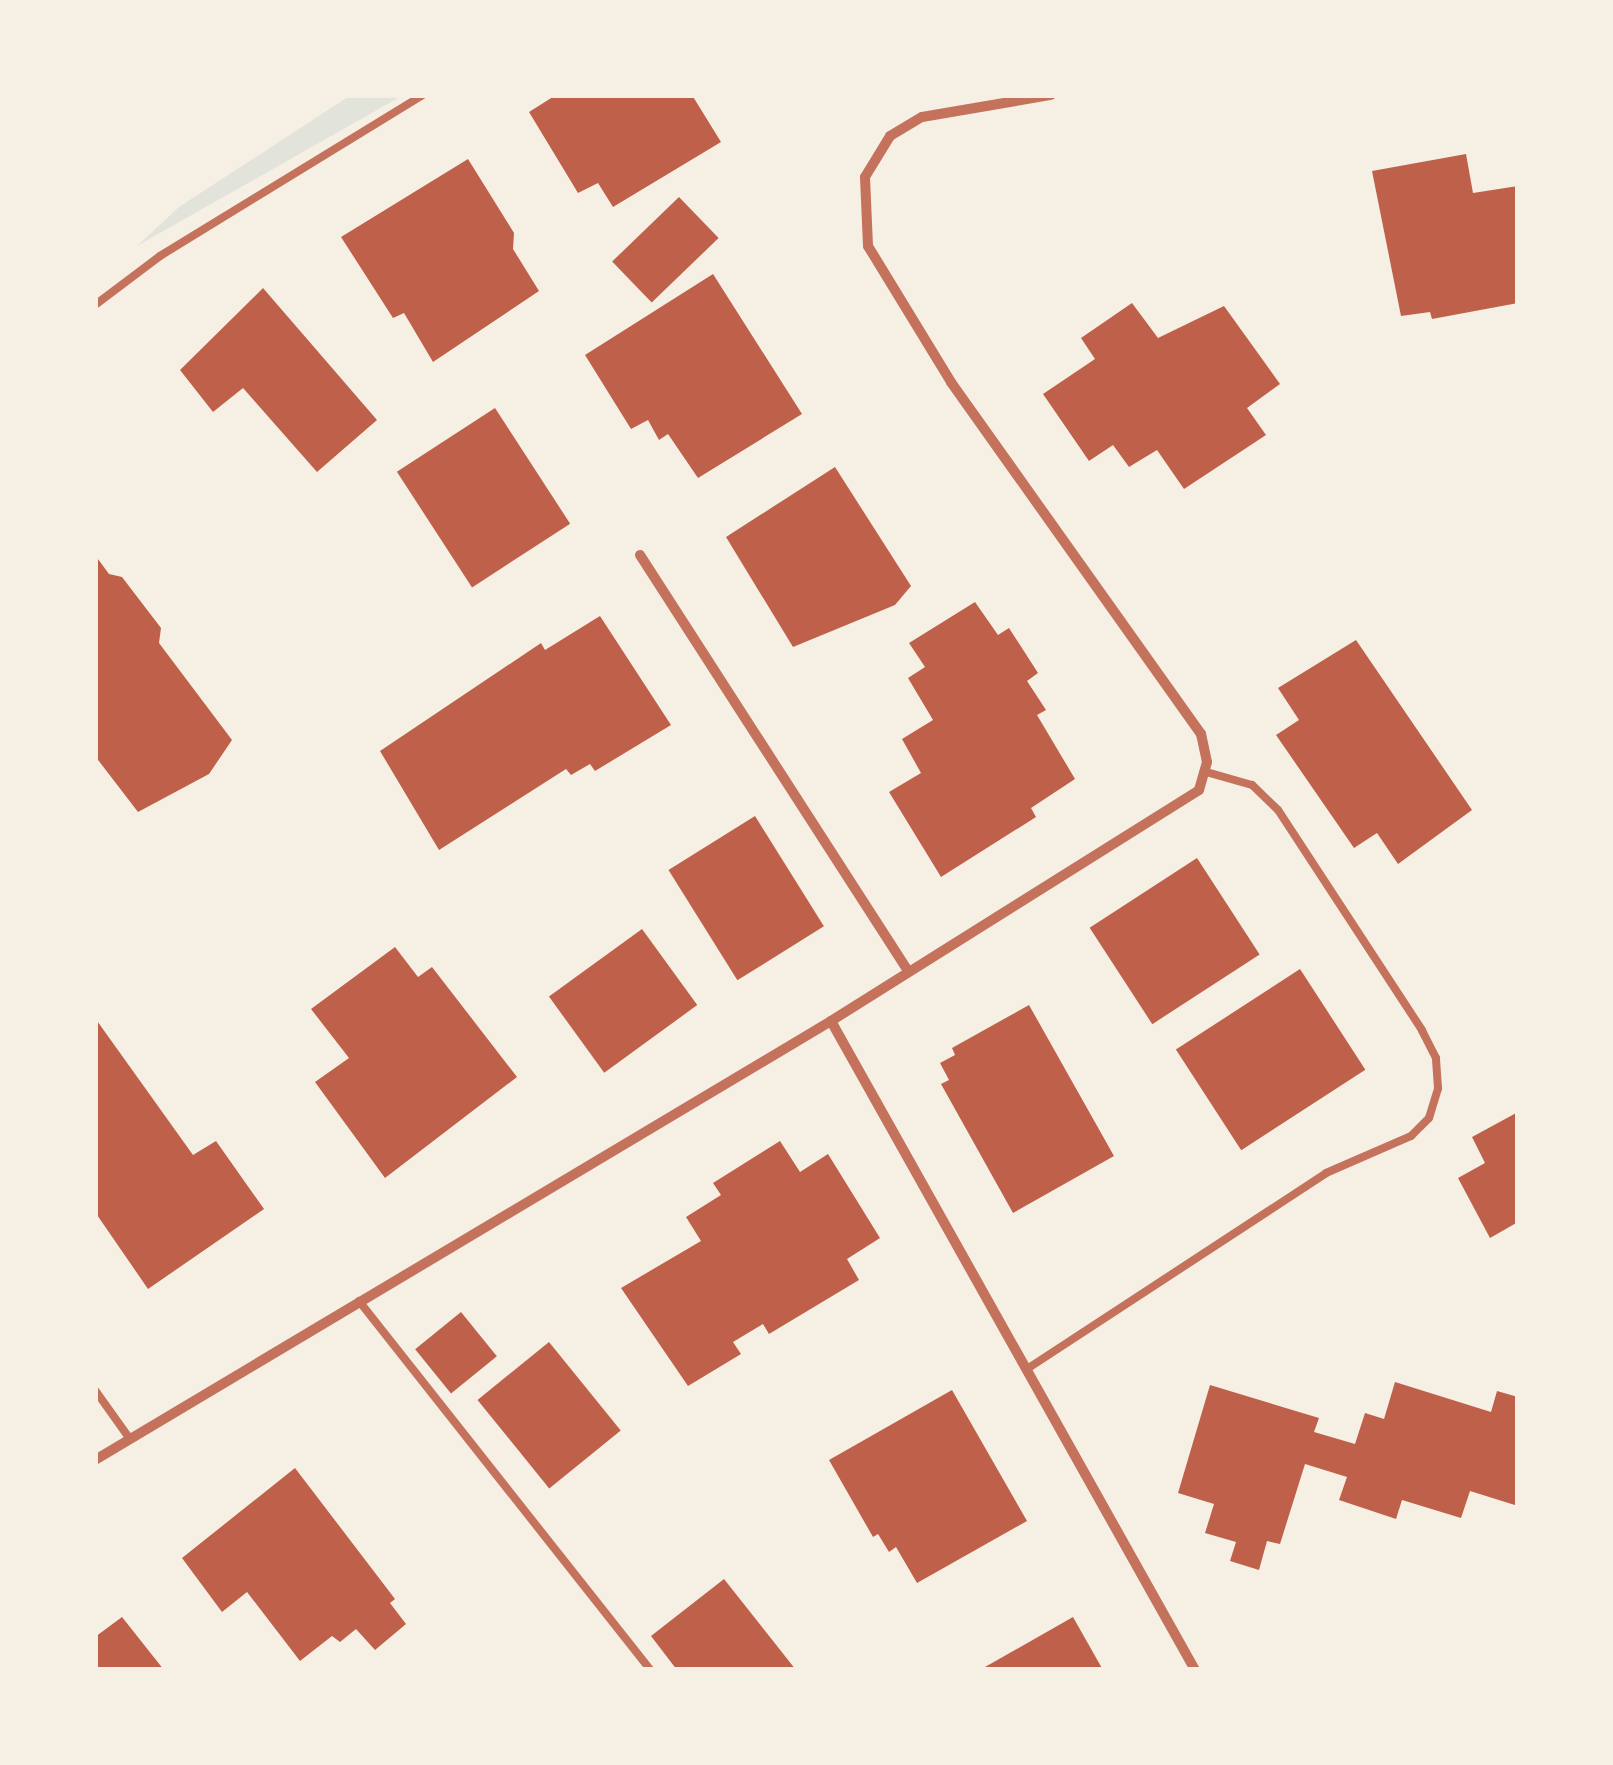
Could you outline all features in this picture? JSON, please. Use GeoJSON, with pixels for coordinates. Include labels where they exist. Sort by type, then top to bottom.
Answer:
{"type":"FeatureCollection","features":[{"type":"Feature","properties":{"kind":"street"},"geometry":{"type":"LineString","coordinates":[[95,1460],[831,1021],[908,970],[1185,804],[1206,772],[1201,734],[951,382],[868,246],[866,178],[890,136],[922,118],[967,106],[1052,95]]}},
{"type":"Feature","properties":{"kind":"street"},"geometry":{"type":"LineString","coordinates":[[640,555],[908,970]]}},
{"type":"Feature","properties":{"kind":"street"},"geometry":{"type":"LineString","coordinates":[[831,1021],[1030,1367],[1195,1670]]}},
{"type":"Feature","properties":{"kind":"lane"},"geometry":{"type":"LineString","coordinates":[[95,304],[160,256],[423,95]]}},
{"type":"Feature","properties":{"kind":"lane"},"geometry":{"type":"LineString","coordinates":[[1030,1367],[1326,1173],[1411,1136],[1428,1118],[1438,1088],[1436,1058],[1422,1030],[1278,810],[1252,785],[1206,772]]}},
{"type":"Feature","properties":{"kind":"lane"},"geometry":{"type":"LineString","coordinates":[[359,1301],[650,1670]]}},
{"type":"Feature","properties":{"kind":"lane"},"geometry":{"type":"LineString","coordinates":[[95,1390],[130,1439]]}},
{"type":"Feature","properties":{"kind":"shaded area"},"geometry":{"type":"Polygon","coordinates":[[[351,95],[400,97],[137,246],[179,207],[351,95]]]}},
{"type":"Feature","properties":{"kind":"building"},"geometry":{"type":"Polygon","coordinates":[[[556,95],[692,95],[721,142],[613,207],[598,183],[578,193],[529,112],[556,95]]]}},
{"type":"Feature","properties":{"kind":"building"},"geometry":{"type":"Polygon","coordinates":[[[1466,154],[1473,193],[1518,186],[1518,303],[1432,319],[1430,312],[1401,316],[1372,171],[1466,154]]]}},
{"type":"Feature","properties":{"kind":"building"},"geometry":{"type":"Polygon","coordinates":[[[468,159],[514,233],[513,249],[539,291],[433,362],[404,313],[393,318],[341,237],[468,159]]]}},
{"type":"Feature","properties":{"kind":"building"},"geometry":{"type":"Polygon","coordinates":[[[679,197],[719,238],[652,303],[612,262],[679,197]]]}},
{"type":"Feature","properties":{"kind":"building"},"geometry":{"type":"Polygon","coordinates":[[[713,274],[802,414],[698,478],[668,434],[659,440],[648,420],[631,429],[585,355],[713,274]]]}},
{"type":"Feature","properties":{"kind":"building"},"geometry":{"type":"Polygon","coordinates":[[[263,288],[377,420],[317,472],[243,388],[213,412],[180,370],[263,288]]]}},
{"type":"Feature","properties":{"kind":"building"},"geometry":{"type":"Polygon","coordinates":[[[1132,303],[1158,338],[1224,306],[1280,384],[1247,408],[1266,435],[1184,489],[1157,450],[1129,467],[1113,445],[1089,461],[1043,394],[1095,359],[1081,338],[1132,303]]]}},
{"type":"Feature","properties":{"kind":"building"},"geometry":{"type":"Polygon","coordinates":[[[495,408],[570,524],[472,587],[397,472],[495,408]]]}},
{"type":"Feature","properties":{"kind":"building"},"geometry":{"type":"Polygon","coordinates":[[[835,467],[911,586],[895,605],[793,647],[726,537],[835,467]]]}},
{"type":"Feature","properties":{"kind":"building"},"geometry":{"type":"Polygon","coordinates":[[[95,555],[109,574],[122,577],[161,628],[159,643],[232,740],[209,774],[138,812],[95,756],[95,555]]]}},
{"type":"Feature","properties":{"kind":"building"},"geometry":{"type":"Polygon","coordinates":[[[975,602],[998,635],[1009,628],[1038,673],[1027,681],[1046,710],[1037,715],[1075,779],[1031,808],[1036,817],[941,877],[889,792],[921,773],[902,739],[933,720],[908,678],[925,667],[909,643],[975,602]]]}},
{"type":"Feature","properties":{"kind":"building"},"geometry":{"type":"Polygon","coordinates":[[[600,616],[671,725],[595,771],[590,764],[571,775],[566,769],[439,850],[380,751],[541,643],[545,650],[600,616]]]}},
{"type":"Feature","properties":{"kind":"building"},"geometry":{"type":"Polygon","coordinates":[[[1356,640],[1472,810],[1398,864],[1377,833],[1354,848],[1276,735],[1299,720],[1278,688],[1356,640]]]}},
{"type":"Feature","properties":{"kind":"building"},"geometry":{"type":"Polygon","coordinates":[[[755,816],[824,926],[737,980],[668,870],[755,816]]]}},
{"type":"Feature","properties":{"kind":"building"},"geometry":{"type":"Polygon","coordinates":[[[1197,858],[1260,954],[1152,1024],[1090,928],[1197,858]]]}},
{"type":"Feature","properties":{"kind":"building"},"geometry":{"type":"Polygon","coordinates":[[[642,929],[697,1005],[604,1073],[549,997],[642,929]]]}},
{"type":"Feature","properties":{"kind":"building"},"geometry":{"type":"Polygon","coordinates":[[[395,947],[418,977],[432,967],[517,1077],[385,1178],[315,1082],[349,1058],[311,1009],[395,947]]]}},
{"type":"Feature","properties":{"kind":"building"},"geometry":{"type":"Polygon","coordinates":[[[1300,969],[1365,1070],[1241,1150],[1176,1050],[1300,969]]]}},
{"type":"Feature","properties":{"kind":"building"},"geometry":{"type":"Polygon","coordinates":[[[1029,1005],[1114,1156],[1013,1213],[941,1084],[949,1080],[940,1063],[955,1055],[952,1048],[1029,1005]]]}},
{"type":"Feature","properties":{"kind":"building"},"geometry":{"type":"Polygon","coordinates":[[[95,1018],[193,1155],[216,1141],[264,1209],[148,1289],[95,1212],[95,1018]]]}},
{"type":"Feature","properties":{"kind":"building"},"geometry":{"type":"Polygon","coordinates":[[[1518,1112],[1518,1222],[1490,1238],[1458,1178],[1485,1163],[1472,1137],[1518,1112]]]}},
{"type":"Feature","properties":{"kind":"building"},"geometry":{"type":"Polygon","coordinates":[[[780,1141],[800,1172],[828,1154],[880,1238],[847,1259],[859,1280],[769,1334],[763,1324],[733,1342],[741,1354],[688,1386],[621,1288],[701,1241],[686,1217],[721,1195],[713,1183],[780,1141]]]}},
{"type":"Feature","properties":{"kind":"building"},"geometry":{"type":"Polygon","coordinates":[[[461,1312],[497,1356],[451,1393],[415,1349],[461,1312]]]}},
{"type":"Feature","properties":{"kind":"building"},"geometry":{"type":"Polygon","coordinates":[[[549,1342],[621,1431],[549,1488],[478,1400],[549,1342]]]}},
{"type":"Feature","properties":{"kind":"building"},"geometry":{"type":"Polygon","coordinates":[[[1395,1382],[1491,1412],[1497,1391],[1518,1397],[1518,1506],[1470,1491],[1461,1518],[1402,1500],[1396,1519],[1339,1500],[1347,1477],[1305,1464],[1280,1544],[1267,1541],[1259,1570],[1230,1561],[1236,1542],[1205,1533],[1214,1504],[1178,1493],[1210,1385],[1319,1418],[1314,1432],[1355,1444],[1365,1413],[1384,1419],[1395,1382]]]}},
{"type":"Feature","properties":{"kind":"building"},"geometry":{"type":"Polygon","coordinates":[[[952,1390],[1027,1521],[917,1583],[896,1547],[889,1552],[878,1534],[873,1537],[829,1460],[952,1390]]]}},
{"type":"Feature","properties":{"kind":"building"},"geometry":{"type":"Polygon","coordinates":[[[295,1468],[395,1599],[390,1603],[406,1624],[375,1650],[356,1629],[340,1642],[332,1636],[300,1661],[247,1592],[222,1612],[182,1558],[295,1468]]]}},
{"type":"Feature","properties":{"kind":"building"},"geometry":{"type":"Polygon","coordinates":[[[724,1579],[796,1670],[677,1670],[651,1636],[724,1579]]]}},
{"type":"Feature","properties":{"kind":"building"},"geometry":{"type":"Polygon","coordinates":[[[122,1617],[164,1670],[95,1670],[95,1637],[122,1617]]]}},
{"type":"Feature","properties":{"kind":"building"},"geometry":{"type":"Polygon","coordinates":[[[1073,1617],[1103,1670],[986,1670],[985,1667],[1073,1617]]]}}]}
